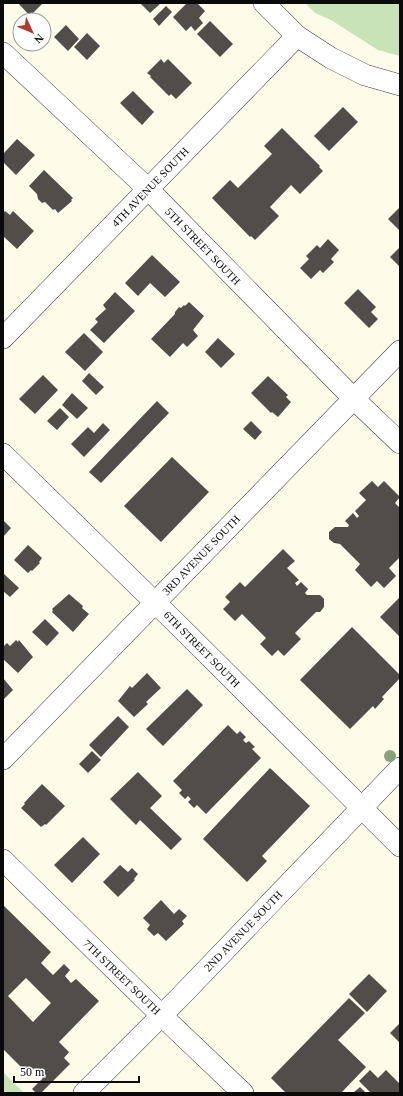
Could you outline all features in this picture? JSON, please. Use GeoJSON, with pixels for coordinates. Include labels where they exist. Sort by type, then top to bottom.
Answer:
{"type":"FeatureCollection","features":[{"type":"Feature","properties":{"kind":"street"},"geometry":{"type":"LineString","coordinates":[[264,3],[297,36],[331,58],[365,75],[400,85]]}},
{"type":"Feature","properties":{"kind":"street","name":"4TH AVENUE SOUTH"},"geometry":{"type":"LineString","coordinates":[[3,338],[297,36]]}},
{"type":"Feature","properties":{"kind":"street","name":"5TH STREET SOUTH"},"geometry":{"type":"LineString","coordinates":[[3,53],[148,189],[354,399],[400,443]]}},
{"type":"Feature","properties":{"kind":"street","name":"3RD AVENUE SOUTH"},"geometry":{"type":"LineString","coordinates":[[3,759],[400,351]]}},
{"type":"Feature","properties":{"kind":"street","name":"6TH STREET SOUTH"},"geometry":{"type":"LineString","coordinates":[[3,454],[155,602],[400,846]]}},
{"type":"Feature","properties":{"kind":"street","name":"2ND AVENUE SOUTH"},"geometry":{"type":"LineString","coordinates":[[84,1093],[400,768]]}},
{"type":"Feature","properties":{"kind":"street","name":"7TH STREET SOUTH"},"geometry":{"type":"LineString","coordinates":[[3,860],[243,1093]]}},
{"type":"Feature","properties":{"kind":"green space"},"geometry":{"type":"Polygon","coordinates":[[[305,3],[400,3],[400,56],[378,50],[331,20],[315,13],[305,3]]]}},
{"type":"Feature","properties":{"kind":"green space"},"geometry":{"type":"Polygon","coordinates":[[[3,1072],[24,1093],[3,1093],[3,1072]]]}},
{"type":"Feature","properties":{"kind":"building"},"geometry":{"type":"Polygon","coordinates":[[[18,3],[43,3],[34,12],[26,12],[18,3]]]}},
{"type":"Feature","properties":{"kind":"building"},"geometry":{"type":"Polygon","coordinates":[[[140,3],[161,3],[150,13],[140,3]]]}},
{"type":"Feature","properties":{"kind":"building"},"geometry":{"type":"Polygon","coordinates":[[[187,3],[197,3],[205,11],[199,18],[203,23],[195,31],[191,26],[186,31],[173,17],[187,3]]]}},
{"type":"Feature","properties":{"kind":"building"},"geometry":{"type":"Polygon","coordinates":[[[166,6],[172,12],[159,26],[153,19],[166,6]]]}},
{"type":"Feature","properties":{"kind":"building"},"geometry":{"type":"Polygon","coordinates":[[[210,21],[233,44],[220,57],[197,34],[210,21]]]}},
{"type":"Feature","properties":{"kind":"building"},"geometry":{"type":"Polygon","coordinates":[[[66,25],[79,39],[68,51],[54,37],[66,25]]]}},
{"type":"Feature","properties":{"kind":"building"},"geometry":{"type":"Polygon","coordinates":[[[87,33],[100,46],[87,60],[74,47],[87,33]]]}},
{"type":"Feature","properties":{"kind":"building"},"geometry":{"type":"Polygon","coordinates":[[[161,59],[164,63],[168,59],[192,83],[176,99],[171,94],[169,96],[147,73],[161,59]]]}},
{"type":"Feature","properties":{"kind":"building"},"geometry":{"type":"Polygon","coordinates":[[[133,91],[154,112],[142,125],[120,103],[133,91]]]}},
{"type":"Feature","properties":{"kind":"building"},"geometry":{"type":"Polygon","coordinates":[[[343,107],[358,122],[329,151],[314,136],[343,107]]]}},
{"type":"Feature","properties":{"kind":"building"},"geometry":{"type":"Polygon","coordinates":[[[282,128],[320,166],[319,167],[323,171],[300,194],[291,185],[270,207],[279,216],[255,240],[251,236],[250,237],[212,198],[230,180],[238,188],[272,154],[264,146],[282,128]]]}},
{"type":"Feature","properties":{"kind":"building"},"geometry":{"type":"Polygon","coordinates":[[[17,139],[35,155],[16,175],[3,162],[3,154],[17,139]]]}},
{"type":"Feature","properties":{"kind":"building"},"geometry":{"type":"Polygon","coordinates":[[[44,170],[73,198],[71,200],[72,201],[58,213],[45,202],[42,203],[38,199],[37,194],[29,186],[44,170]]]}},
{"type":"Feature","properties":{"kind":"building"},"geometry":{"type":"Polygon","coordinates":[[[400,207],[400,231],[388,219],[400,207]]]}},
{"type":"Feature","properties":{"kind":"building"},"geometry":{"type":"Polygon","coordinates":[[[5,211],[10,215],[13,211],[34,231],[17,249],[3,236],[3,213],[5,211]]]}},
{"type":"Feature","properties":{"kind":"building"},"geometry":{"type":"Polygon","coordinates":[[[328,239],[339,250],[331,259],[334,262],[323,273],[320,270],[311,279],[300,268],[309,259],[306,256],[317,245],[320,248],[328,239]]]}},
{"type":"Feature","properties":{"kind":"building"},"geometry":{"type":"Polygon","coordinates":[[[400,247],[400,267],[390,257],[400,247]]]}},
{"type":"Feature","properties":{"kind":"building"},"geometry":{"type":"Polygon","coordinates":[[[152,255],[180,282],[165,297],[150,283],[138,296],[125,283],[152,255]]]}},
{"type":"Feature","properties":{"kind":"building"},"geometry":{"type":"Polygon","coordinates":[[[358,289],[376,307],[371,312],[378,319],[369,328],[344,303],[358,289]]]}},
{"type":"Feature","properties":{"kind":"building"},"geometry":{"type":"Polygon","coordinates":[[[115,292],[135,311],[104,343],[90,330],[98,322],[95,319],[106,309],[103,305],[115,292]]]}},
{"type":"Feature","properties":{"kind":"building"},"geometry":{"type":"Polygon","coordinates":[[[189,302],[204,316],[193,330],[198,336],[187,347],[183,343],[170,357],[151,339],[175,314],[179,307],[181,308],[184,305],[185,306],[189,302]]]}},
{"type":"Feature","properties":{"kind":"building"},"geometry":{"type":"Polygon","coordinates":[[[84,333],[103,352],[85,371],[65,352],[84,333]]]}},
{"type":"Feature","properties":{"kind":"building"},"geometry":{"type":"Polygon","coordinates":[[[218,338],[235,354],[221,368],[205,352],[218,338]]]}},
{"type":"Feature","properties":{"kind":"building"},"geometry":{"type":"Polygon","coordinates":[[[89,373],[104,387],[96,395],[82,381],[89,373]]]}},
{"type":"Feature","properties":{"kind":"building"},"geometry":{"type":"Polygon","coordinates":[[[43,375],[58,390],[35,414],[19,399],[43,375]]]}},
{"type":"Feature","properties":{"kind":"building"},"geometry":{"type":"Polygon","coordinates":[[[268,376],[288,395],[286,397],[291,402],[278,417],[272,412],[271,413],[251,393],[268,376]]]}},
{"type":"Feature","properties":{"kind":"building"},"geometry":{"type":"Polygon","coordinates":[[[72,393],[88,408],[77,419],[62,405],[72,393]]]}},
{"type":"Feature","properties":{"kind":"building"},"geometry":{"type":"Polygon","coordinates":[[[157,401],[169,413],[101,483],[89,472],[157,401]]]}},
{"type":"Feature","properties":{"kind":"building"},"geometry":{"type":"Polygon","coordinates":[[[60,408],[69,417],[57,430],[47,421],[60,408]]]}},
{"type":"Feature","properties":{"kind":"building"},"geometry":{"type":"Polygon","coordinates":[[[251,421],[262,432],[255,440],[243,429],[251,421]]]}},
{"type":"Feature","properties":{"kind":"building"},"geometry":{"type":"Polygon","coordinates":[[[103,423],[110,430],[84,457],[71,444],[88,427],[94,433],[103,423]]]}},
{"type":"Feature","properties":{"kind":"building"},"geometry":{"type":"Polygon","coordinates":[[[172,457],[209,492],[161,542],[124,506],[172,457]]]}},
{"type":"Feature","properties":{"kind":"building"},"geometry":{"type":"Polygon","coordinates":[[[372,481],[378,487],[384,481],[400,497],[395,503],[400,508],[400,557],[389,568],[396,576],[384,588],[377,581],[371,587],[355,570],[360,564],[340,544],[334,543],[329,539],[329,532],[335,527],[348,527],[349,525],[345,521],[353,513],[357,518],[359,516],[355,511],[366,500],[359,493],[372,481]]]}},
{"type":"Feature","properties":{"kind":"building"},"geometry":{"type":"Polygon","coordinates":[[[3,520],[11,528],[3,537],[3,520]]]}},
{"type":"Feature","properties":{"kind":"building"},"geometry":{"type":"Polygon","coordinates":[[[28,545],[42,558],[39,562],[40,563],[28,573],[14,560],[28,545]]]}},
{"type":"Feature","properties":{"kind":"building"},"geometry":{"type":"Polygon","coordinates":[[[283,549],[295,561],[287,568],[299,580],[295,583],[297,586],[301,582],[308,589],[305,593],[307,595],[320,595],[324,599],[324,607],[320,612],[316,612],[295,633],[301,639],[284,656],[278,650],[272,656],[260,644],[266,638],[242,614],[235,621],[223,609],[230,602],[225,597],[240,582],[245,587],[283,549]]]}},
{"type":"Feature","properties":{"kind":"building"},"geometry":{"type":"Polygon","coordinates":[[[3,573],[19,588],[10,597],[3,591],[3,573]]]}},
{"type":"Feature","properties":{"kind":"building"},"geometry":{"type":"Polygon","coordinates":[[[69,594],[83,606],[82,608],[89,614],[73,632],[52,612],[52,609],[69,594]]]}},
{"type":"Feature","properties":{"kind":"building"},"geometry":{"type":"Polygon","coordinates":[[[400,597],[400,637],[380,617],[400,597]]]}},
{"type":"Feature","properties":{"kind":"building"},"geometry":{"type":"Polygon","coordinates":[[[45,619],[59,633],[47,646],[32,632],[45,619]]]}},
{"type":"Feature","properties":{"kind":"building"},"geometry":{"type":"Polygon","coordinates":[[[352,627],[400,675],[400,678],[382,697],[384,699],[375,709],[373,706],[350,729],[300,680],[352,627]]]}},
{"type":"Feature","properties":{"kind":"building"},"geometry":{"type":"Polygon","coordinates":[[[16,640],[18,642],[19,640],[33,657],[18,673],[3,659],[3,647],[7,643],[10,646],[16,640]]]}},
{"type":"Feature","properties":{"kind":"building"},"geometry":{"type":"Polygon","coordinates":[[[147,673],[161,688],[146,702],[148,704],[134,717],[118,701],[130,686],[132,688],[147,673]]]}},
{"type":"Feature","properties":{"kind":"building"},"geometry":{"type":"Polygon","coordinates":[[[3,678],[13,690],[3,700],[3,678]]]}},
{"type":"Feature","properties":{"kind":"building"},"geometry":{"type":"Polygon","coordinates":[[[187,689],[203,705],[163,746],[146,729],[187,689]]]}},
{"type":"Feature","properties":{"kind":"building"},"geometry":{"type":"Polygon","coordinates":[[[118,716],[129,727],[101,757],[89,745],[118,716]]]}},
{"type":"Feature","properties":{"kind":"building"},"geometry":{"type":"Polygon","coordinates":[[[228,725],[237,734],[240,731],[246,737],[243,740],[246,743],[249,741],[255,747],[252,749],[261,758],[206,814],[197,805],[194,808],[188,802],[191,799],[188,796],[185,799],[179,793],[182,790],[173,781],[228,725]]]}},
{"type":"Feature","properties":{"kind":"building"},"geometry":{"type":"Polygon","coordinates":[[[92,751],[101,760],[88,773],[79,764],[92,751]]]}},
{"type":"Feature","properties":{"kind":"building"},"geometry":{"type":"Polygon","coordinates":[[[270,768],[310,806],[262,856],[267,861],[247,882],[203,839],[270,768]]]}},
{"type":"Feature","properties":{"kind":"building"},"geometry":{"type":"Polygon","coordinates":[[[138,772],[162,796],[150,808],[182,839],[171,850],[140,820],[136,825],[110,799],[138,772]]]}},
{"type":"Feature","properties":{"kind":"building"},"geometry":{"type":"Polygon","coordinates":[[[42,784],[65,806],[46,825],[45,824],[41,827],[21,808],[42,784]]]}},
{"type":"Feature","properties":{"kind":"building"},"geometry":{"type":"Polygon","coordinates":[[[83,837],[100,854],[72,883],[54,865],[83,837]]]}},
{"type":"Feature","properties":{"kind":"building"},"geometry":{"type":"Polygon","coordinates":[[[120,865],[128,872],[132,868],[138,874],[134,879],[135,880],[118,897],[103,882],[120,865]]]}},
{"type":"Feature","properties":{"kind":"building"},"geometry":{"type":"Polygon","coordinates":[[[161,900],[174,914],[179,909],[187,916],[182,921],[184,924],[166,941],[158,933],[154,936],[147,929],[150,925],[143,918],[161,900]]]}},
{"type":"Feature","properties":{"kind":"building"},"geometry":{"type":"Polygon","coordinates":[[[3,905],[51,952],[41,963],[53,975],[64,964],[70,970],[65,976],[71,983],[76,979],[99,1001],[59,1042],[69,1052],[64,1058],[70,1064],[41,1093],[36,1093],[32,1089],[43,1078],[32,1068],[27,1073],[3,1049],[3,905]],[[26,978],[8,996],[33,1022],[51,1003],[26,978]]]}},
{"type":"Feature","properties":{"kind":"building"},"geometry":{"type":"Polygon","coordinates":[[[369,974],[387,991],[367,1012],[349,994],[369,974]]]}},
{"type":"Feature","properties":{"kind":"building"},"geometry":{"type":"Polygon","coordinates":[[[349,998],[365,1013],[338,1040],[366,1067],[341,1093],[286,1093],[271,1078],[349,998]]]}},
{"type":"Feature","properties":{"kind":"building"},"geometry":{"type":"Polygon","coordinates":[[[400,1023],[400,1043],[390,1033],[400,1023]]]}},
{"type":"Feature","properties":{"kind":"building"},"geometry":{"type":"Polygon","coordinates":[[[370,1070],[378,1078],[386,1070],[400,1084],[400,1093],[371,1093],[359,1081],[370,1070]]]}},
{"type":"Feature","properties":{"kind":"building"},"geometry":{"type":"Polygon","coordinates":[[[360,1087],[366,1093],[353,1093],[360,1087]]]}}]}
